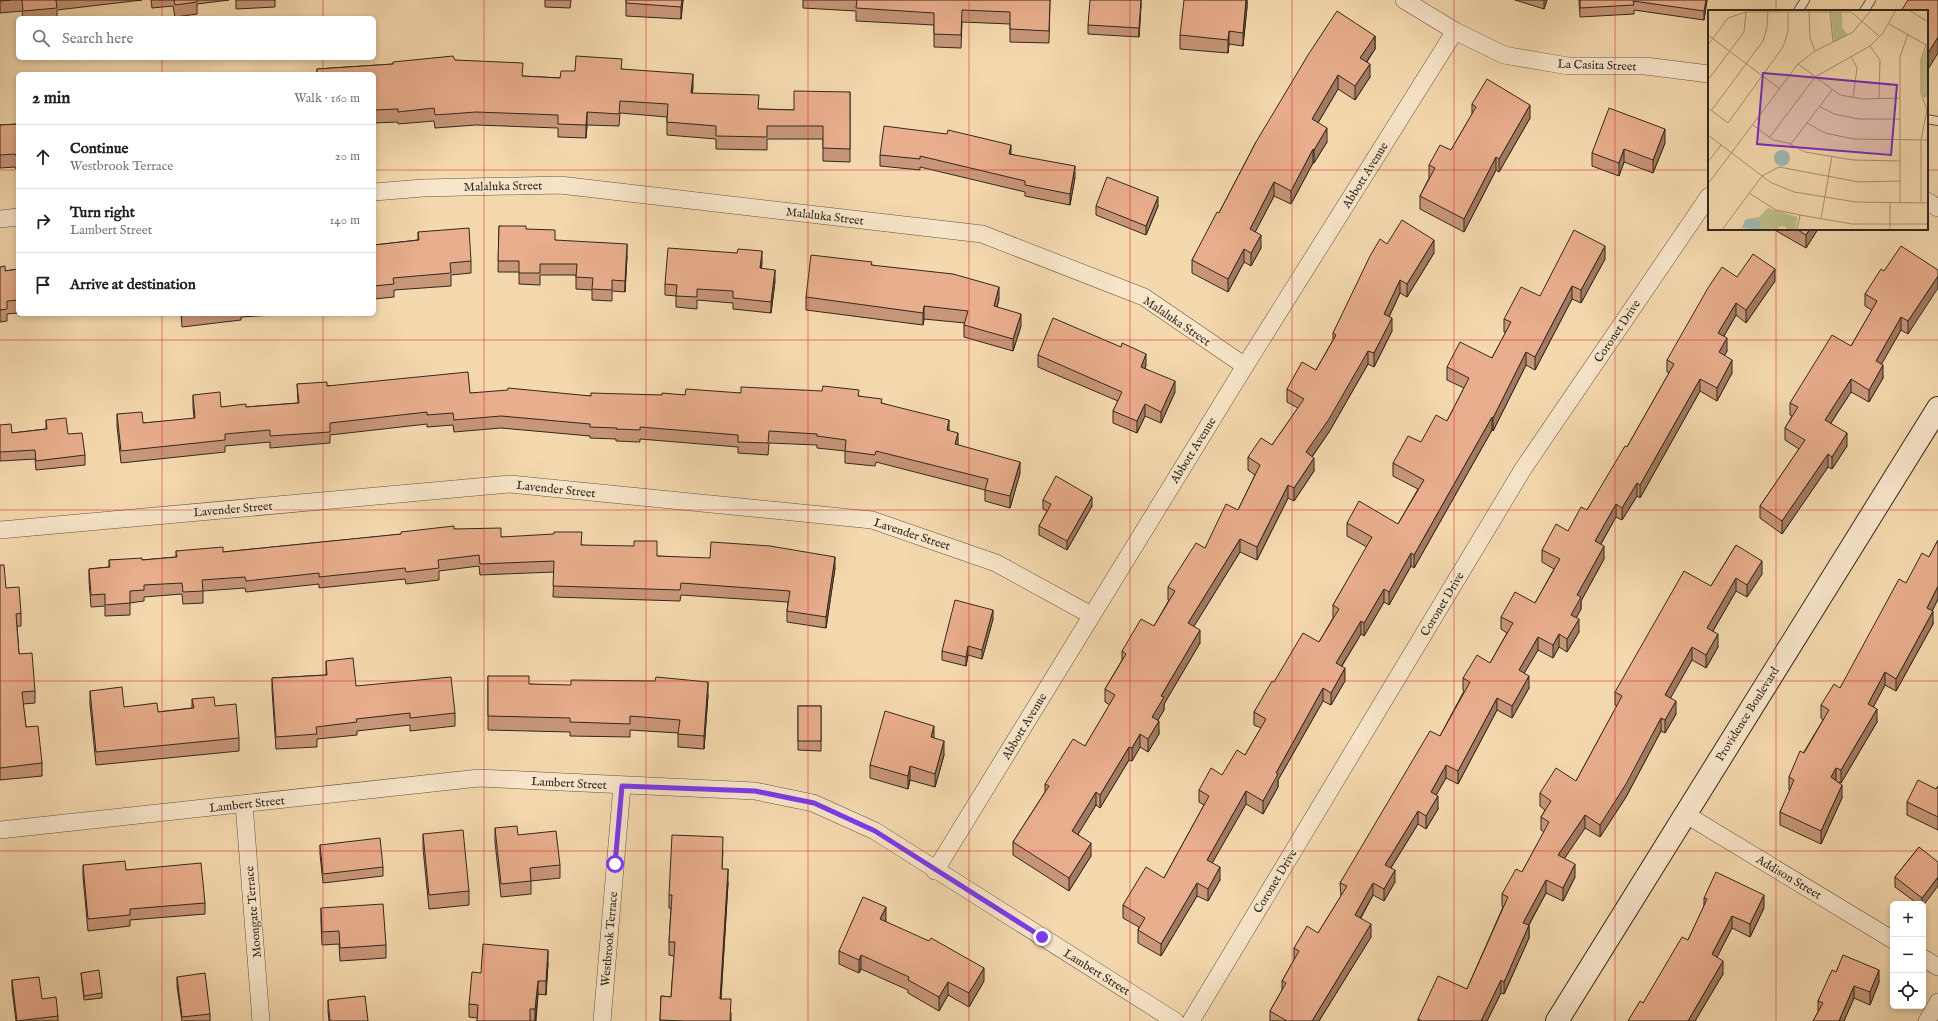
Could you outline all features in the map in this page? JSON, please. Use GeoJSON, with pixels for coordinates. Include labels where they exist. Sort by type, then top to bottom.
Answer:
{"type":"FeatureCollection","features":[{"type":"Feature","properties":{"kind":"main road","name":"Providence Boulevard"},"geometry":{"type":"LineString","coordinates":[[1557,1021],[1938,408]]}},
{"type":"Feature","properties":{"kind":"street","name":"La Casita Street"},"geometry":{"type":"LineString","coordinates":[[1404,0],[1455,31],[1504,55],[1568,66],[1645,66],[1708,74]]}},
{"type":"Feature","properties":{"kind":"street","name":"Abbott Avenue"},"geometry":{"type":"LineString","coordinates":[[935,870],[1245,366],[1455,31]]}},
{"type":"Feature","properties":{"kind":"street","name":"Malaluka Street"},"geometry":{"type":"LineString","coordinates":[[376,192],[423,188],[560,185],[982,234],[1144,297],[1245,366]]}},
{"type":"Feature","properties":{"kind":"street","name":"Coronet Drive"},"geometry":{"type":"LineString","coordinates":[[1191,1021],[1523,469],[1708,197]]}},
{"type":"Feature","properties":{"kind":"street"},"geometry":{"type":"LineString","coordinates":[[1928,202],[1938,208]]}},
{"type":"Feature","properties":{"kind":"street"},"geometry":{"type":"LineString","coordinates":[[0,218],[16,217]]}},
{"type":"Feature","properties":{"kind":"street","name":"Lavender Street"},"geometry":{"type":"LineString","coordinates":[[0,530],[510,484],[872,520],[996,563],[1091,615]]}},
{"type":"Feature","properties":{"kind":"street","name":"Lambert Street"},"geometry":{"type":"LineString","coordinates":[[0,830],[479,778],[622,786],[755,791],[814,803],[875,831],[1175,1021]]}},
{"type":"Feature","properties":{"kind":"street","name":"Westbrook Terrace"},"geometry":{"type":"LineString","coordinates":[[602,1021],[622,786]]}},
{"type":"Feature","properties":{"kind":"street","name":"Moongate Terrace"},"geometry":{"type":"LineString","coordinates":[[244,804],[261,1021]]}},
{"type":"Feature","properties":{"kind":"street","name":"Addison Street"},"geometry":{"type":"LineString","coordinates":[[1685,814],[1890,938]]}},
{"type":"Feature","properties":{"kind":"street"},"geometry":{"type":"LineString","coordinates":[[1926,960],[1938,967]]}},
{"type":"Feature","properties":{"kind":"street"},"geometry":{"type":"LineString","coordinates":[[1927,1021],[1938,1002]]}},
{"type":"Feature","properties":{"kind":"lane"},"geometry":{"type":"LineString","coordinates":[[1799,10],[1805,0]]}},
{"type":"Feature","properties":{"kind":"lane"},"geometry":{"type":"LineString","coordinates":[[1865,10],[1871,0]]}},
{"type":"Feature","properties":{"kind":"lane"},"geometry":{"type":"LineString","coordinates":[[1928,119],[1938,121]]}},
{"type":"Feature","properties":{"kind":"building"},"geometry":{"type":"Polygon","coordinates":[[[22,0],[56,0],[57,8],[23,11],[22,0]]]}},
{"type":"Feature","properties":{"kind":"building"},"geometry":{"type":"Polygon","coordinates":[[[174,0],[197,0],[197,2],[175,5],[174,0]]]}},
{"type":"Feature","properties":{"kind":"building"},"geometry":{"type":"Polygon","coordinates":[[[626,0],[682,0],[681,7],[626,3],[626,0]]]}},
{"type":"Feature","properties":{"kind":"building"},"geometry":{"type":"Polygon","coordinates":[[[857,0],[1050,0],[1049,31],[1010,29],[1010,12],[962,10],[961,35],[934,34],[934,13],[856,8],[857,0]]]}},
{"type":"Feature","properties":{"kind":"building"},"geometry":{"type":"Polygon","coordinates":[[[1090,0],[1141,0],[1139,28],[1088,25],[1090,0]]]}},
{"type":"Feature","properties":{"kind":"building"},"geometry":{"type":"Polygon","coordinates":[[[1184,0],[1246,0],[1243,33],[1229,31],[1228,40],[1180,35],[1184,0]]]}},
{"type":"Feature","properties":{"kind":"building"},"geometry":{"type":"Polygon","coordinates":[[[1580,0],[1706,0],[1704,11],[1633,1],[1634,5],[1580,8],[1580,0]]]}},
{"type":"Feature","properties":{"kind":"building"},"geometry":{"type":"Polygon","coordinates":[[[1908,0],[1938,0],[1938,37],[1928,53],[1928,10],[1902,10],[1908,0]]]}},
{"type":"Feature","properties":{"kind":"building"},"geometry":{"type":"Polygon","coordinates":[[[1337,11],[1375,36],[1360,58],[1370,64],[1355,86],[1338,75],[1312,119],[1327,128],[1314,150],[1313,149],[1291,191],[1274,182],[1250,229],[1261,235],[1251,253],[1244,249],[1228,279],[1192,260],[1217,212],[1219,213],[1256,142],[1308,55],[1337,11]]]}},
{"type":"Feature","properties":{"kind":"building"},"geometry":{"type":"Polygon","coordinates":[[[453,56],[455,60],[523,63],[522,76],[560,78],[561,71],[575,71],[576,56],[622,59],[621,69],[693,74],[691,93],[759,95],[758,109],[794,110],[794,91],[850,92],[850,149],[823,148],[823,126],[767,126],[767,137],[716,136],[716,126],[667,122],[668,104],[620,101],[619,114],[587,112],[586,125],[558,124],[558,115],[476,112],[435,115],[434,108],[398,112],[398,109],[376,110],[376,72],[317,72],[317,69],[393,64],[393,62],[453,56]]]}},
{"type":"Feature","properties":{"kind":"building"},"geometry":{"type":"Polygon","coordinates":[[[1487,79],[1530,105],[1499,159],[1496,157],[1464,219],[1420,196],[1435,168],[1429,165],[1440,145],[1451,150],[1476,107],[1472,104],[1487,79]]]}},
{"type":"Feature","properties":{"kind":"building"},"geometry":{"type":"Polygon","coordinates":[[[1609,108],[1665,129],[1653,160],[1624,149],[1619,163],[1592,153],[1609,108]]]}},
{"type":"Feature","properties":{"kind":"building"},"geometry":{"type":"Polygon","coordinates":[[[16,124],[16,156],[15,154],[0,155],[0,125],[16,124]]]}},
{"type":"Feature","properties":{"kind":"building"},"geometry":{"type":"Polygon","coordinates":[[[884,126],[947,134],[948,130],[1011,145],[1009,154],[1075,166],[1070,194],[1025,185],[1025,181],[920,156],[920,159],[880,155],[884,126]]]}},
{"type":"Feature","properties":{"kind":"building"},"geometry":{"type":"Polygon","coordinates":[[[1107,177],[1158,197],[1146,226],[1096,206],[1107,177]]]}},
{"type":"Feature","properties":{"kind":"building"},"geometry":{"type":"Polygon","coordinates":[[[1402,220],[1434,240],[1407,284],[1400,280],[1384,314],[1392,318],[1374,353],[1368,351],[1329,419],[1306,452],[1314,458],[1294,488],[1288,485],[1257,547],[1240,539],[1188,623],[1200,630],[1161,696],[1164,697],[1152,717],[1159,721],[1148,739],[1140,734],[1132,748],[1129,747],[1100,795],[1096,792],[1072,831],[1091,843],[1069,878],[1013,842],[1049,786],[1045,784],[1073,739],[1085,746],[1115,695],[1105,689],[1126,654],[1122,651],[1141,619],[1154,626],[1175,591],[1168,587],[1196,543],[1205,548],[1226,504],[1238,510],[1260,465],[1248,457],[1261,438],[1272,445],[1304,399],[1287,389],[1302,362],[1316,370],[1336,335],[1333,333],[1370,256],[1380,239],[1387,244],[1402,220]]]}},
{"type":"Feature","properties":{"kind":"building"},"geometry":{"type":"Polygon","coordinates":[[[499,226],[526,226],[526,229],[555,230],[555,240],[627,244],[625,281],[612,280],[612,290],[592,289],[593,278],[576,277],[577,264],[540,264],[540,273],[519,273],[519,261],[498,261],[499,226]]]}},
{"type":"Feature","properties":{"kind":"building"},"geometry":{"type":"Polygon","coordinates":[[[469,228],[471,261],[450,263],[451,273],[393,278],[394,284],[376,286],[376,245],[419,240],[418,232],[469,228]]]}},
{"type":"Feature","properties":{"kind":"building"},"geometry":{"type":"Polygon","coordinates":[[[1574,230],[1605,246],[1581,290],[1572,286],[1535,357],[1526,352],[1493,418],[1492,417],[1414,555],[1411,553],[1389,592],[1384,589],[1364,623],[1361,621],[1336,663],[1345,668],[1331,693],[1323,688],[1276,773],[1278,774],[1263,801],[1246,791],[1207,860],[1220,867],[1208,889],[1197,883],[1161,944],[1138,930],[1145,918],[1123,905],[1146,867],[1164,878],[1209,796],[1199,790],[1211,768],[1222,775],[1237,750],[1245,755],[1266,719],[1254,712],[1272,681],[1274,682],[1303,633],[1319,642],[1339,609],[1333,605],[1372,537],[1347,523],[1359,501],[1398,524],[1424,480],[1393,463],[1408,436],[1421,442],[1436,415],[1447,421],[1469,378],[1447,367],[1460,342],[1492,358],[1511,322],[1504,319],[1521,287],[1540,296],[1574,230]]]}},
{"type":"Feature","properties":{"kind":"building"},"geometry":{"type":"Polygon","coordinates":[[[1798,230],[1809,230],[1806,235],[1798,230]]]}},
{"type":"Feature","properties":{"kind":"building"},"geometry":{"type":"Polygon","coordinates":[[[1901,246],[1938,270],[1938,276],[1908,321],[1901,317],[1876,361],[1883,365],[1869,390],[1851,379],[1825,420],[1847,433],[1832,457],[1828,454],[1782,521],[1760,506],[1805,440],[1785,428],[1798,407],[1790,403],[1832,335],[1851,346],[1877,301],[1865,294],[1881,269],[1884,271],[1901,246]]]}},
{"type":"Feature","properties":{"kind":"building"},"geometry":{"type":"Polygon","coordinates":[[[668,248],[737,253],[738,249],[762,251],[760,268],[775,270],[771,302],[733,298],[733,291],[697,289],[697,297],[676,296],[677,285],[665,284],[668,248]]]}},
{"type":"Feature","properties":{"kind":"building"},"geometry":{"type":"Polygon","coordinates":[[[1753,254],[1775,269],[1746,310],[1736,303],[1718,333],[1727,338],[1719,352],[1732,360],[1717,388],[1700,379],[1640,485],[1637,483],[1622,508],[1616,504],[1595,541],[1604,546],[1577,595],[1581,597],[1571,615],[1579,619],[1567,639],[1559,634],[1553,645],[1538,637],[1519,670],[1529,676],[1512,706],[1497,698],[1458,771],[1446,765],[1431,792],[1438,796],[1426,816],[1418,811],[1385,865],[1395,870],[1384,889],[1373,883],[1355,915],[1371,924],[1312,1021],[1287,1021],[1270,1011],[1286,983],[1282,981],[1299,951],[1294,948],[1307,926],[1318,933],[1347,886],[1340,883],[1430,731],[1440,736],[1470,682],[1463,678],[1477,655],[1490,663],[1513,623],[1501,617],[1515,592],[1535,603],[1560,559],[1542,550],[1556,524],[1568,531],[1581,507],[1587,510],[1625,446],[1627,447],[1674,364],[1667,360],[1708,288],[1722,267],[1737,277],[1753,254]]]}},
{"type":"Feature","properties":{"kind":"building"},"geometry":{"type":"Polygon","coordinates":[[[811,255],[872,262],[871,265],[953,274],[999,287],[994,306],[1021,314],[1013,339],[964,325],[968,311],[924,306],[923,313],[806,297],[811,255]]]}},
{"type":"Feature","properties":{"kind":"building"},"geometry":{"type":"Polygon","coordinates":[[[5,266],[5,271],[16,269],[16,300],[7,301],[7,309],[0,310],[0,267],[5,266]]]}},
{"type":"Feature","properties":{"kind":"building"},"geometry":{"type":"Polygon","coordinates":[[[1053,318],[1121,347],[1122,343],[1146,354],[1141,367],[1175,381],[1161,412],[1145,404],[1137,421],[1113,411],[1122,392],[1038,355],[1053,318]]]}},
{"type":"Feature","properties":{"kind":"building"},"geometry":{"type":"Polygon","coordinates":[[[468,372],[470,393],[508,390],[508,388],[591,396],[591,393],[662,395],[662,393],[685,395],[686,389],[741,393],[741,387],[822,391],[823,386],[859,390],[858,396],[882,399],[881,403],[949,420],[947,430],[958,433],[955,444],[1020,462],[1010,496],[985,490],[988,479],[876,451],[875,455],[845,451],[846,440],[817,436],[817,434],[769,431],[768,443],[738,442],[738,435],[640,427],[640,430],[590,427],[590,424],[501,416],[454,420],[453,413],[427,415],[427,412],[330,423],[330,432],[270,436],[270,430],[225,434],[225,440],[121,451],[117,414],[142,412],[143,423],[195,418],[193,395],[220,392],[221,407],[246,404],[246,407],[299,403],[297,384],[327,382],[327,386],[468,372]]]}},
{"type":"Feature","properties":{"kind":"building"},"geometry":{"type":"Polygon","coordinates":[[[66,418],[68,434],[82,433],[85,455],[36,461],[35,450],[0,452],[0,425],[11,424],[12,433],[47,429],[46,420],[66,418]]]}},
{"type":"Feature","properties":{"kind":"building"},"geometry":{"type":"Polygon","coordinates":[[[1056,476],[1092,497],[1067,541],[1039,526],[1051,504],[1043,500],[1056,476]]]}},
{"type":"Feature","properties":{"kind":"building"},"geometry":{"type":"Polygon","coordinates":[[[454,526],[454,529],[501,528],[501,537],[554,534],[554,532],[582,532],[581,545],[634,546],[634,541],[657,541],[657,556],[710,558],[711,542],[770,546],[835,557],[826,617],[787,611],[790,591],[681,583],[680,590],[553,586],[554,561],[480,564],[479,555],[438,560],[439,568],[406,572],[405,568],[319,577],[319,573],[246,581],[245,577],[202,580],[203,591],[183,592],[182,583],[144,585],[144,590],[130,591],[130,603],[105,605],[105,594],[91,595],[89,569],[110,567],[109,560],[142,558],[142,560],[177,557],[176,551],[223,547],[223,552],[401,534],[401,532],[454,526]]]}},
{"type":"Feature","properties":{"kind":"building"},"geometry":{"type":"Polygon","coordinates":[[[1938,540],[1938,586],[1927,608],[1933,611],[1896,679],[1885,672],[1868,704],[1877,709],[1841,770],[1836,768],[1831,777],[1842,785],[1821,831],[1780,812],[1794,780],[1789,777],[1800,751],[1804,753],[1829,710],[1821,705],[1834,684],[1840,688],[1899,579],[1906,583],[1922,553],[1929,557],[1938,540]]]}},
{"type":"Feature","properties":{"kind":"building"},"geometry":{"type":"Polygon","coordinates":[[[1736,545],[1762,561],[1747,585],[1736,578],[1707,628],[1718,634],[1706,655],[1692,647],[1665,695],[1676,701],[1665,720],[1661,718],[1626,784],[1600,825],[1585,815],[1558,855],[1575,864],[1563,888],[1546,880],[1523,923],[1529,925],[1504,982],[1501,980],[1481,1021],[1422,1021],[1418,1019],[1438,976],[1467,989],[1508,897],[1502,894],[1516,869],[1522,872],[1549,822],[1541,817],[1551,801],[1540,793],[1556,768],[1576,781],[1622,696],[1615,692],[1684,571],[1711,586],[1736,545]]]}},
{"type":"Feature","properties":{"kind":"building"},"geometry":{"type":"Polygon","coordinates":[[[0,565],[4,565],[6,588],[19,587],[21,613],[16,614],[19,654],[32,653],[35,691],[22,692],[26,727],[38,726],[42,763],[0,768],[0,565]]]}},
{"type":"Feature","properties":{"kind":"building"},"geometry":{"type":"Polygon","coordinates":[[[955,600],[993,610],[982,650],[968,646],[966,657],[942,651],[955,600]]]}},
{"type":"Feature","properties":{"kind":"building"},"geometry":{"type":"Polygon","coordinates":[[[353,658],[356,686],[451,677],[455,713],[410,718],[410,713],[356,719],[357,722],[316,727],[317,734],[276,737],[272,678],[327,675],[326,661],[353,658]]]}},
{"type":"Feature","properties":{"kind":"building"},"geometry":{"type":"Polygon","coordinates":[[[488,676],[529,676],[529,684],[571,685],[571,680],[655,681],[656,677],[708,682],[704,736],[678,734],[680,720],[630,716],[630,724],[570,722],[570,718],[488,716],[488,676]]]}},
{"type":"Feature","properties":{"kind":"building"},"geometry":{"type":"Polygon","coordinates":[[[122,687],[124,707],[157,703],[158,712],[194,708],[192,699],[214,697],[215,706],[236,704],[239,738],[96,752],[90,691],[122,687]]]}},
{"type":"Feature","properties":{"kind":"building"},"geometry":{"type":"Polygon","coordinates":[[[798,706],[821,706],[821,741],[798,741],[798,706]]]}},
{"type":"Feature","properties":{"kind":"building"},"geometry":{"type":"Polygon","coordinates":[[[885,711],[934,726],[931,737],[944,741],[935,774],[910,766],[908,776],[870,765],[885,711]]]}},
{"type":"Feature","properties":{"kind":"building"},"geometry":{"type":"Polygon","coordinates":[[[1918,780],[1936,789],[1938,786],[1938,817],[1907,802],[1918,780]]]}},
{"type":"Feature","properties":{"kind":"building"},"geometry":{"type":"Polygon","coordinates":[[[517,826],[518,835],[556,831],[560,865],[530,868],[531,881],[501,884],[495,828],[517,826]]]}},
{"type":"Feature","properties":{"kind":"building"},"geometry":{"type":"Polygon","coordinates":[[[463,830],[469,891],[429,895],[423,834],[463,830]]]}},
{"type":"Feature","properties":{"kind":"building"},"geometry":{"type":"Polygon","coordinates":[[[672,835],[723,837],[722,869],[728,869],[720,999],[731,999],[730,1021],[660,1020],[661,996],[671,997],[675,942],[669,942],[672,895],[669,895],[672,835]]]}},
{"type":"Feature","properties":{"kind":"building"},"geometry":{"type":"Polygon","coordinates":[[[380,838],[383,867],[323,874],[320,845],[380,838]]]}},
{"type":"Feature","properties":{"kind":"building"},"geometry":{"type":"Polygon","coordinates":[[[1919,847],[1938,862],[1938,877],[1922,898],[1895,877],[1919,847]]]}},
{"type":"Feature","properties":{"kind":"building"},"geometry":{"type":"Polygon","coordinates":[[[125,861],[126,870],[201,863],[205,903],[130,909],[130,915],[88,919],[83,865],[125,861]]]}},
{"type":"Feature","properties":{"kind":"building"},"geometry":{"type":"Polygon","coordinates":[[[1716,872],[1764,895],[1750,924],[1732,916],[1712,954],[1723,961],[1688,1021],[1628,1021],[1640,1001],[1643,1003],[1682,937],[1688,940],[1707,899],[1704,898],[1716,872]]]}},
{"type":"Feature","properties":{"kind":"building"},"geometry":{"type":"Polygon","coordinates":[[[863,897],[886,907],[880,919],[929,941],[931,938],[984,968],[969,993],[948,982],[939,997],[908,980],[909,977],[861,955],[859,960],[839,951],[863,897]]]}},
{"type":"Feature","properties":{"kind":"building"},"geometry":{"type":"Polygon","coordinates":[[[383,904],[386,945],[340,948],[339,931],[322,932],[321,908],[383,904]]]}},
{"type":"Feature","properties":{"kind":"building"},"geometry":{"type":"Polygon","coordinates":[[[483,944],[548,950],[546,981],[538,981],[535,1009],[530,1009],[530,1021],[477,1021],[478,1005],[469,1004],[472,972],[481,973],[483,944]]]}},
{"type":"Feature","properties":{"kind":"building"},"geometry":{"type":"Polygon","coordinates":[[[1843,955],[1879,970],[1870,992],[1854,986],[1839,1021],[1813,1021],[1823,1003],[1818,1001],[1832,970],[1836,972],[1843,955]]]}},
{"type":"Feature","properties":{"kind":"building"},"geometry":{"type":"Polygon","coordinates":[[[99,970],[102,993],[84,996],[81,973],[99,970]]]}},
{"type":"Feature","properties":{"kind":"building"},"geometry":{"type":"Polygon","coordinates":[[[205,973],[210,1014],[182,1017],[177,977],[205,973]]]}},
{"type":"Feature","properties":{"kind":"building"},"geometry":{"type":"Polygon","coordinates":[[[39,977],[42,999],[56,997],[58,1016],[17,1021],[12,980],[39,977]]]}},
{"type":"Feature","properties":{"kind":"building"},"geometry":{"type":"Polygon","coordinates":[[[365,996],[368,1021],[330,1021],[328,1000],[365,996]]]}},
{"type":"Feature","properties":{"kind":"route"},"geometry":{"type":"LineString","coordinates":[[615,864],[622,786],[755,791],[814,803],[875,831],[1042,937]]}}]}
